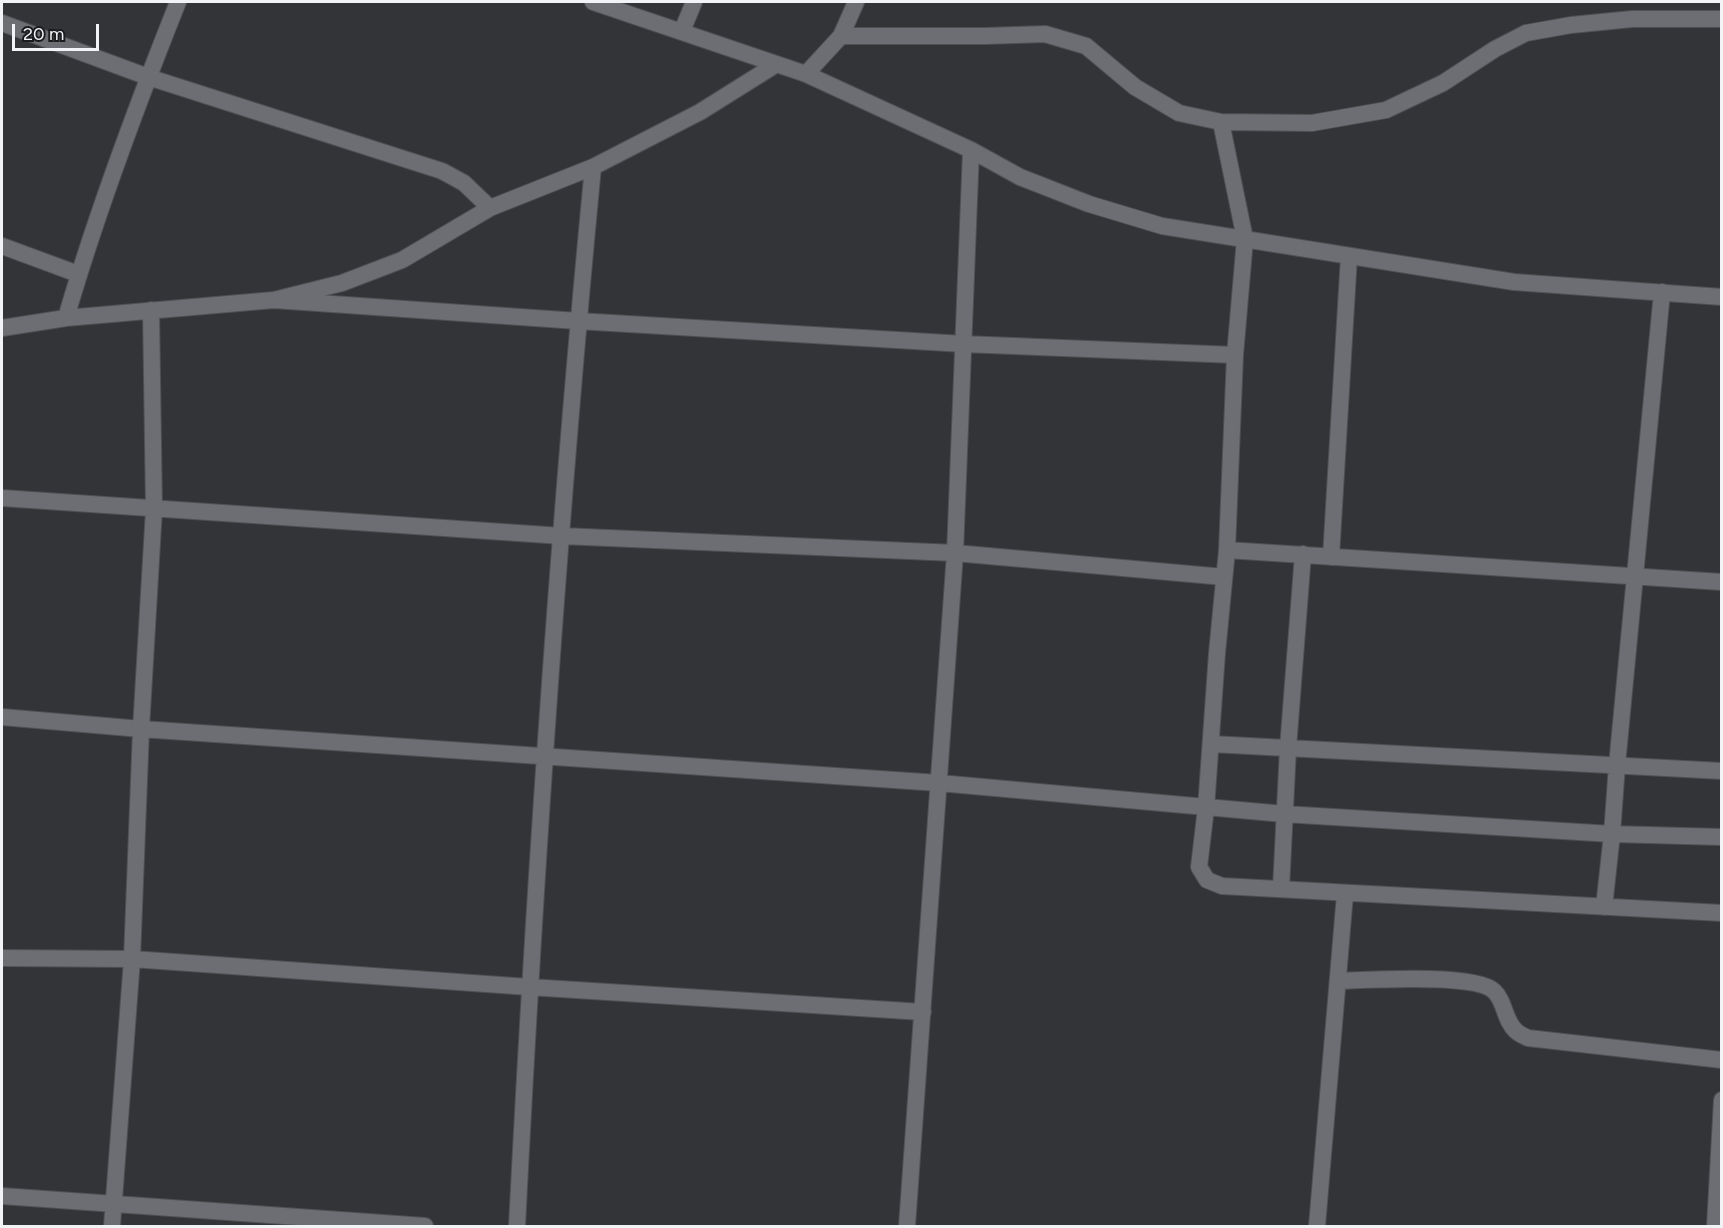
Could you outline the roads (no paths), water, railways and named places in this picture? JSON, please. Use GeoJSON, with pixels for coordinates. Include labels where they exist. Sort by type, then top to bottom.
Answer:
{"type":"FeatureCollection","features":[{"type":"Feature","properties":{"kind":"street"},"geometry":{"type":"LineString","coordinates":[[66,318],[78,274],[148,77],[178,2]]}},
{"type":"Feature","properties":{"kind":"street"},"geometry":{"type":"LineString","coordinates":[[593,2],[806,74],[971,150],[1020,177],[1089,204],[1162,226],[1514,282],[1722,297]]}},
{"type":"Feature","properties":{"kind":"street"},"geometry":{"type":"LineString","coordinates":[[682,31],[694,2]]}},
{"type":"Feature","properties":{"kind":"street"},"geometry":{"type":"LineString","coordinates":[[806,74],[841,36],[856,2]]}},
{"type":"Feature","properties":{"kind":"street"},"geometry":{"type":"LineString","coordinates":[[841,36],[1045,34],[1086,46],[1135,87],[1179,113],[1221,122],[1312,123],[1386,110],[1443,83],[1495,49],[1526,33],[1571,25],[1632,19],[1722,20]]}},
{"type":"Feature","properties":{"kind":"street"},"geometry":{"type":"LineString","coordinates":[[2,23],[148,77],[442,171],[464,183],[490,208]]}},
{"type":"Feature","properties":{"kind":"street"},"geometry":{"type":"LineString","coordinates":[[274,300],[342,283],[402,260],[490,208],[593,167],[700,112],[775,64]]}},
{"type":"Feature","properties":{"kind":"street"},"geometry":{"type":"LineString","coordinates":[[1221,122],[1245,240],[1235,355],[1227,550],[1199,867],[1207,880],[1222,886],[1346,894],[1722,913]]}},
{"type":"Feature","properties":{"kind":"street"},"geometry":{"type":"LineString","coordinates":[[907,1227],[955,554],[971,150]]}},
{"type":"Feature","properties":{"kind":"street"},"geometry":{"type":"LineString","coordinates":[[517,1227],[529,987],[578,321],[593,167]]}},
{"type":"Feature","properties":{"kind":"street"},"geometry":{"type":"LineString","coordinates":[[2,246],[78,274]]}},
{"type":"Feature","properties":{"kind":"street"},"geometry":{"type":"LineString","coordinates":[[1331,556],[1349,256]]}},
{"type":"Feature","properties":{"kind":"street"},"geometry":{"type":"LineString","coordinates":[[1604,907],[1662,292]]}},
{"type":"Feature","properties":{"kind":"street"},"geometry":{"type":"LineString","coordinates":[[2,328],[66,318],[274,300],[964,345],[1235,355]]}},
{"type":"Feature","properties":{"kind":"street"},"geometry":{"type":"LineString","coordinates":[[112,1227],[132,958],[141,729],[154,509],[151,310]]}},
{"type":"Feature","properties":{"kind":"street"},"geometry":{"type":"LineString","coordinates":[[2,498],[562,536],[955,554],[1224,576]]}},
{"type":"Feature","properties":{"kind":"street"},"geometry":{"type":"LineString","coordinates":[[1227,550],[1722,582]]}},
{"type":"Feature","properties":{"kind":"street"},"geometry":{"type":"LineString","coordinates":[[1281,889],[1288,748],[1303,555]]}},
{"type":"Feature","properties":{"kind":"street"},"geometry":{"type":"LineString","coordinates":[[2,717],[141,729],[939,783],[1284,814],[1612,834],[1722,837]]}},
{"type":"Feature","properties":{"kind":"street"},"geometry":{"type":"LineString","coordinates":[[1211,744],[1722,771]]}},
{"type":"Feature","properties":{"kind":"street"},"geometry":{"type":"LineString","coordinates":[[1317,1227],[1346,894]]}},
{"type":"Feature","properties":{"kind":"street"},"geometry":{"type":"LineString","coordinates":[[2,958],[132,958],[529,987],[923,1011]]}},
{"type":"Feature","properties":{"kind":"street"},"geometry":{"type":"LineString","coordinates":[[1338,981],[1449,980],[1486,986],[1495,991],[1516,1032],[1528,1038],[1722,1060]]}},
{"type":"Feature","properties":{"kind":"street"},"geometry":{"type":"LineString","coordinates":[[1715,1227],[1722,1101]]}},
{"type":"Feature","properties":{"kind":"street"},"geometry":{"type":"LineString","coordinates":[[2,1196],[425,1227]]}}]}
